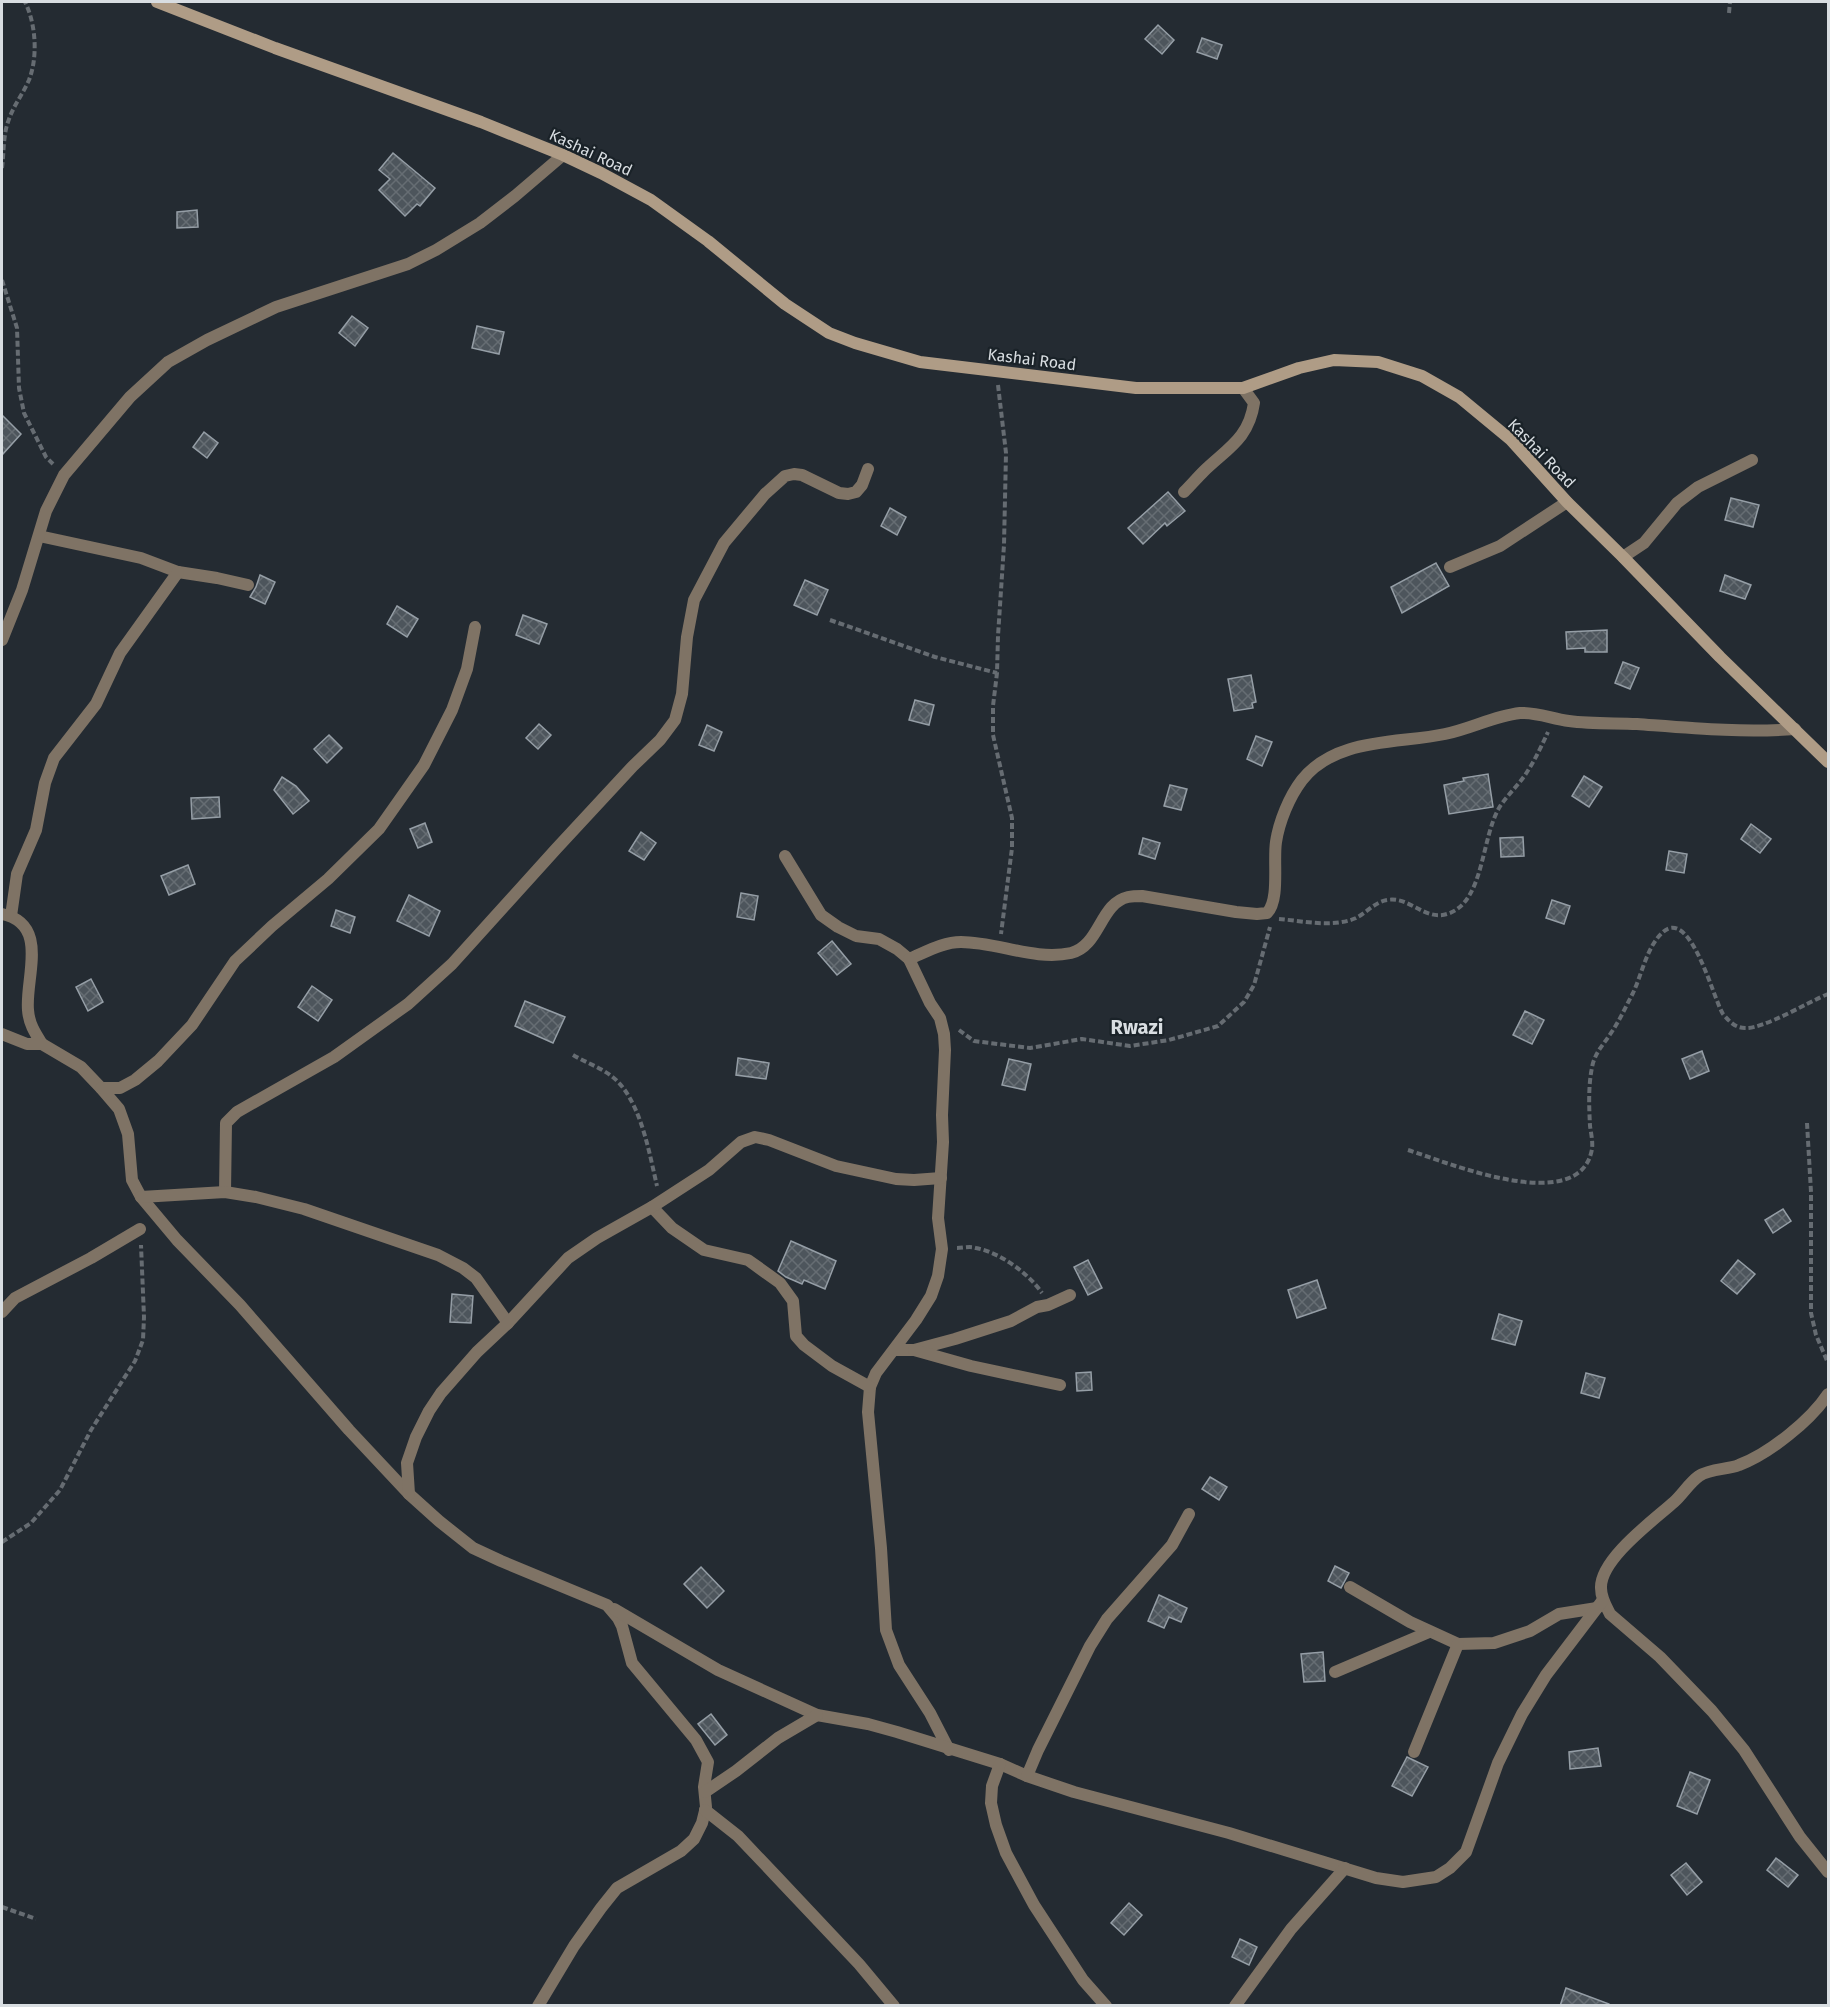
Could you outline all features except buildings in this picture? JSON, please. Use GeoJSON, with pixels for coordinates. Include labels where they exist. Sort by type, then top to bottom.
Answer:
{"type":"FeatureCollection","features":[{"type":"Feature","properties":{"kind":"street","name":"Kashai Road"},"geometry":{"type":"LineString","coordinates":[[157,2],[275,48],[481,123],[600,172],[651,200],[708,241],[785,304],[829,333],[855,343],[920,362],[1136,388],[1243,388],[1299,368],[1334,360],[1378,362],[1422,376],[1459,397],[1511,440],[1567,502],[1720,657],[1828,762]]}},
{"type":"Feature","properties":{"kind":"street"},"geometry":{"type":"LineString","coordinates":[[2,640],[22,590],[46,511],[64,475],[130,397],[168,362],[207,340],[276,307],[408,264],[436,250],[480,224],[563,155]]}},
{"type":"Feature","properties":{"kind":"street"},"geometry":{"type":"LineString","coordinates":[[1184,492],[1229,450],[1248,426],[1254,403],[1243,388]]}},
{"type":"Feature","properties":{"kind":"street"},"geometry":{"type":"LineString","coordinates":[[1623,557],[1644,543],[1677,503],[1698,487],[1752,460]]}},
{"type":"Feature","properties":{"kind":"street"},"geometry":{"type":"LineString","coordinates":[[225,1192],[226,1123],[237,1112],[334,1057],[408,1004],[452,964],[675,720],[682,694],[687,637],[694,600],[724,543],[740,522],[785,476],[802,475],[839,493],[848,494],[856,492],[868,469]]}},
{"type":"Feature","properties":{"kind":"street"},"geometry":{"type":"LineString","coordinates":[[1450,567],[1500,546],[1567,502]]}},
{"type":"Feature","properties":{"kind":"street"},"geometry":{"type":"LineString","coordinates":[[39,536],[141,558],[178,572],[248,585]]}},
{"type":"Feature","properties":{"kind":"street"},"geometry":{"type":"LineString","coordinates":[[178,572],[120,653],[96,704],[54,758],[45,783],[36,830],[17,874],[6,915],[27,930],[33,950],[27,1008],[30,1024],[42,1044],[81,1067],[119,1109],[128,1134],[132,1180],[141,1197],[177,1240],[240,1305],[349,1430],[409,1494],[473,1548],[607,1605],[718,1670],[817,1716],[867,1724],[1000,1764],[1074,1792],[1229,1833],[1376,1878],[1402,1882],[1436,1876],[1450,1868],[1466,1852],[1498,1763],[1522,1714],[1546,1675],[1600,1604],[1601,1586],[1609,1566],[1625,1545],[1679,1498],[1701,1474],[1735,1467],[1756,1459],[1822,1404],[1828,1394]]}},
{"type":"Feature","properties":{"kind":"street"},"geometry":{"type":"LineString","coordinates":[[101,1088],[120,1088],[135,1080],[158,1062],[192,1025],[235,961],[328,879],[379,829],[424,765],[452,710],[467,669],[475,627]]}},
{"type":"Feature","properties":{"kind":"street"},"geometry":{"type":"LineString","coordinates":[[909,959],[938,946],[960,942],[1043,954],[1070,953],[1082,949],[1116,904],[1127,897],[1142,896],[1246,913],[1267,913],[1274,902],[1276,840],[1292,797],[1303,779],[1325,760],[1357,747],[1446,734],[1520,713],[1568,721],[1751,731],[1795,729]]}},
{"type":"Feature","properties":{"kind":"street"},"geometry":{"type":"LineString","coordinates":[[785,856],[821,915],[856,936],[879,939],[909,959],[930,1003],[940,1018],[944,1034],[942,1178],[938,1218],[942,1249],[938,1276],[931,1296],[876,1373],[870,1387],[868,1412],[886,1630],[899,1665],[930,1713],[949,1750]]}},
{"type":"Feature","properties":{"kind":"street"},"geometry":{"type":"LineString","coordinates":[[2,1034],[27,1044],[42,1044]]}},
{"type":"Feature","properties":{"kind":"street"},"geometry":{"type":"LineString","coordinates":[[409,1494],[407,1463],[416,1437],[429,1412],[451,1381],[477,1352],[508,1323],[568,1258],[709,1170],[741,1142],[755,1137],[779,1143],[836,1166],[896,1179],[942,1178]]}},
{"type":"Feature","properties":{"kind":"street"},"geometry":{"type":"LineString","coordinates":[[141,1197],[225,1192],[256,1197],[304,1209],[438,1255],[463,1268],[476,1278],[508,1323]]}},
{"type":"Feature","properties":{"kind":"street"},"geometry":{"type":"LineString","coordinates":[[656,1204],[672,1228],[704,1250],[748,1260],[780,1283],[794,1301],[796,1336],[832,1366],[870,1387]]}},
{"type":"Feature","properties":{"kind":"street"},"geometry":{"type":"LineString","coordinates":[[2,1312],[15,1298],[140,1230]]}},
{"type":"Feature","properties":{"kind":"street"},"geometry":{"type":"LineString","coordinates":[[915,1350],[1011,1321],[1037,1307],[1048,1305],[1070,1295]]}},
{"type":"Feature","properties":{"kind":"street"},"geometry":{"type":"LineString","coordinates":[[894,1350],[915,1350],[971,1366],[1059,1385]]}},
{"type":"Feature","properties":{"kind":"street"},"geometry":{"type":"LineString","coordinates":[[1027,1776],[1090,1646],[1107,1619],[1172,1545],[1189,1514]]}},
{"type":"Feature","properties":{"kind":"street"},"geometry":{"type":"LineString","coordinates":[[1350,1587],[1429,1632],[1458,1644],[1494,1642],[1530,1631],[1560,1614],[1600,1604]]}},
{"type":"Feature","properties":{"kind":"street"},"geometry":{"type":"LineString","coordinates":[[1600,1604],[1660,1657],[1712,1711],[1744,1750],[1800,1837],[1828,1872]]}},
{"type":"Feature","properties":{"kind":"street"},"geometry":{"type":"LineString","coordinates":[[538,2006],[574,1946],[617,1888],[681,1851],[694,1839],[702,1823],[705,1810],[708,1762],[696,1740],[632,1663],[622,1626],[607,1605]]}},
{"type":"Feature","properties":{"kind":"street"},"geometry":{"type":"LineString","coordinates":[[1335,1672],[1429,1632]]}},
{"type":"Feature","properties":{"kind":"street"},"geometry":{"type":"LineString","coordinates":[[1414,1752],[1458,1644]]}},
{"type":"Feature","properties":{"kind":"street"},"geometry":{"type":"LineString","coordinates":[[705,1792],[778,1738],[817,1716]]}},
{"type":"Feature","properties":{"kind":"street"},"geometry":{"type":"LineString","coordinates":[[1000,1764],[992,1786],[991,1803],[1006,1853],[1034,1905],[1083,1980],[1106,2006]]}},
{"type":"Feature","properties":{"kind":"street"},"geometry":{"type":"LineString","coordinates":[[705,1810],[738,1836],[859,1964],[894,2006]]}},
{"type":"Feature","properties":{"kind":"street"},"geometry":{"type":"LineString","coordinates":[[1235,2006],[1291,1929],[1345,1868]]}},
{"type":"Feature","properties":{"kind":"path"},"geometry":{"type":"LineString","coordinates":[[2,168],[7,124],[35,62],[34,37],[29,9],[25,2]]}},
{"type":"Feature","properties":{"kind":"path"},"geometry":{"type":"LineString","coordinates":[[1729,13],[1730,2]]}},
{"type":"Feature","properties":{"kind":"path"},"geometry":{"type":"LineString","coordinates":[[2,280],[17,328],[19,388],[24,413],[46,457],[64,475]]}},
{"type":"Feature","properties":{"kind":"path"},"geometry":{"type":"LineString","coordinates":[[996,372],[1006,453],[1004,545],[993,735],[1012,818],[1012,848],[998,946]]}},
{"type":"Feature","properties":{"kind":"path"},"geometry":{"type":"LineString","coordinates":[[830,620],[935,657],[997,673]]}},
{"type":"Feature","properties":{"kind":"path"},"geometry":{"type":"LineString","coordinates":[[940,1018],[974,1041],[1030,1048],[1082,1039],[1130,1046],[1169,1040],[1218,1026],[1244,1002],[1254,985],[1271,918],[1335,923],[1357,917],[1386,900],[1402,901],[1432,916],[1447,914],[1462,907],[1474,889],[1486,841],[1500,807],[1528,772],[1554,717]]}},
{"type":"Feature","properties":{"kind":"path"},"geometry":{"type":"LineString","coordinates":[[1408,1150],[1501,1179],[1528,1183],[1554,1182],[1571,1177],[1585,1165],[1592,1149],[1590,1080],[1598,1048],[1610,1035],[1621,1016],[1651,949],[1664,931],[1671,928],[1681,930],[1689,937],[1722,1012],[1732,1024],[1743,1028],[1760,1026],[1828,994]]}},
{"type":"Feature","properties":{"kind":"path"},"geometry":{"type":"LineString","coordinates":[[573,1055],[611,1076],[627,1092],[645,1137],[656,1204]]}},
{"type":"Feature","properties":{"kind":"path"},"geometry":{"type":"LineString","coordinates":[[1807,1123],[1811,1192],[1811,1313],[1816,1335],[1828,1363]]}},
{"type":"Feature","properties":{"kind":"path"},"geometry":{"type":"LineString","coordinates":[[2,1542],[31,1523],[60,1490],[91,1430],[135,1361],[144,1340],[140,1230]]}},
{"type":"Feature","properties":{"kind":"path"},"geometry":{"type":"LineString","coordinates":[[942,1249],[974,1247],[1011,1264],[1035,1284],[1048,1305]]}},
{"type":"Feature","properties":{"kind":"path"},"geometry":{"type":"LineString","coordinates":[[2,1907],[36,1919]]}},
{"type":"Feature","properties":{"kind":"district","name":"Rwazi"},"geometry":{"type":"Point","coordinates":[1137,1027]}}]}
